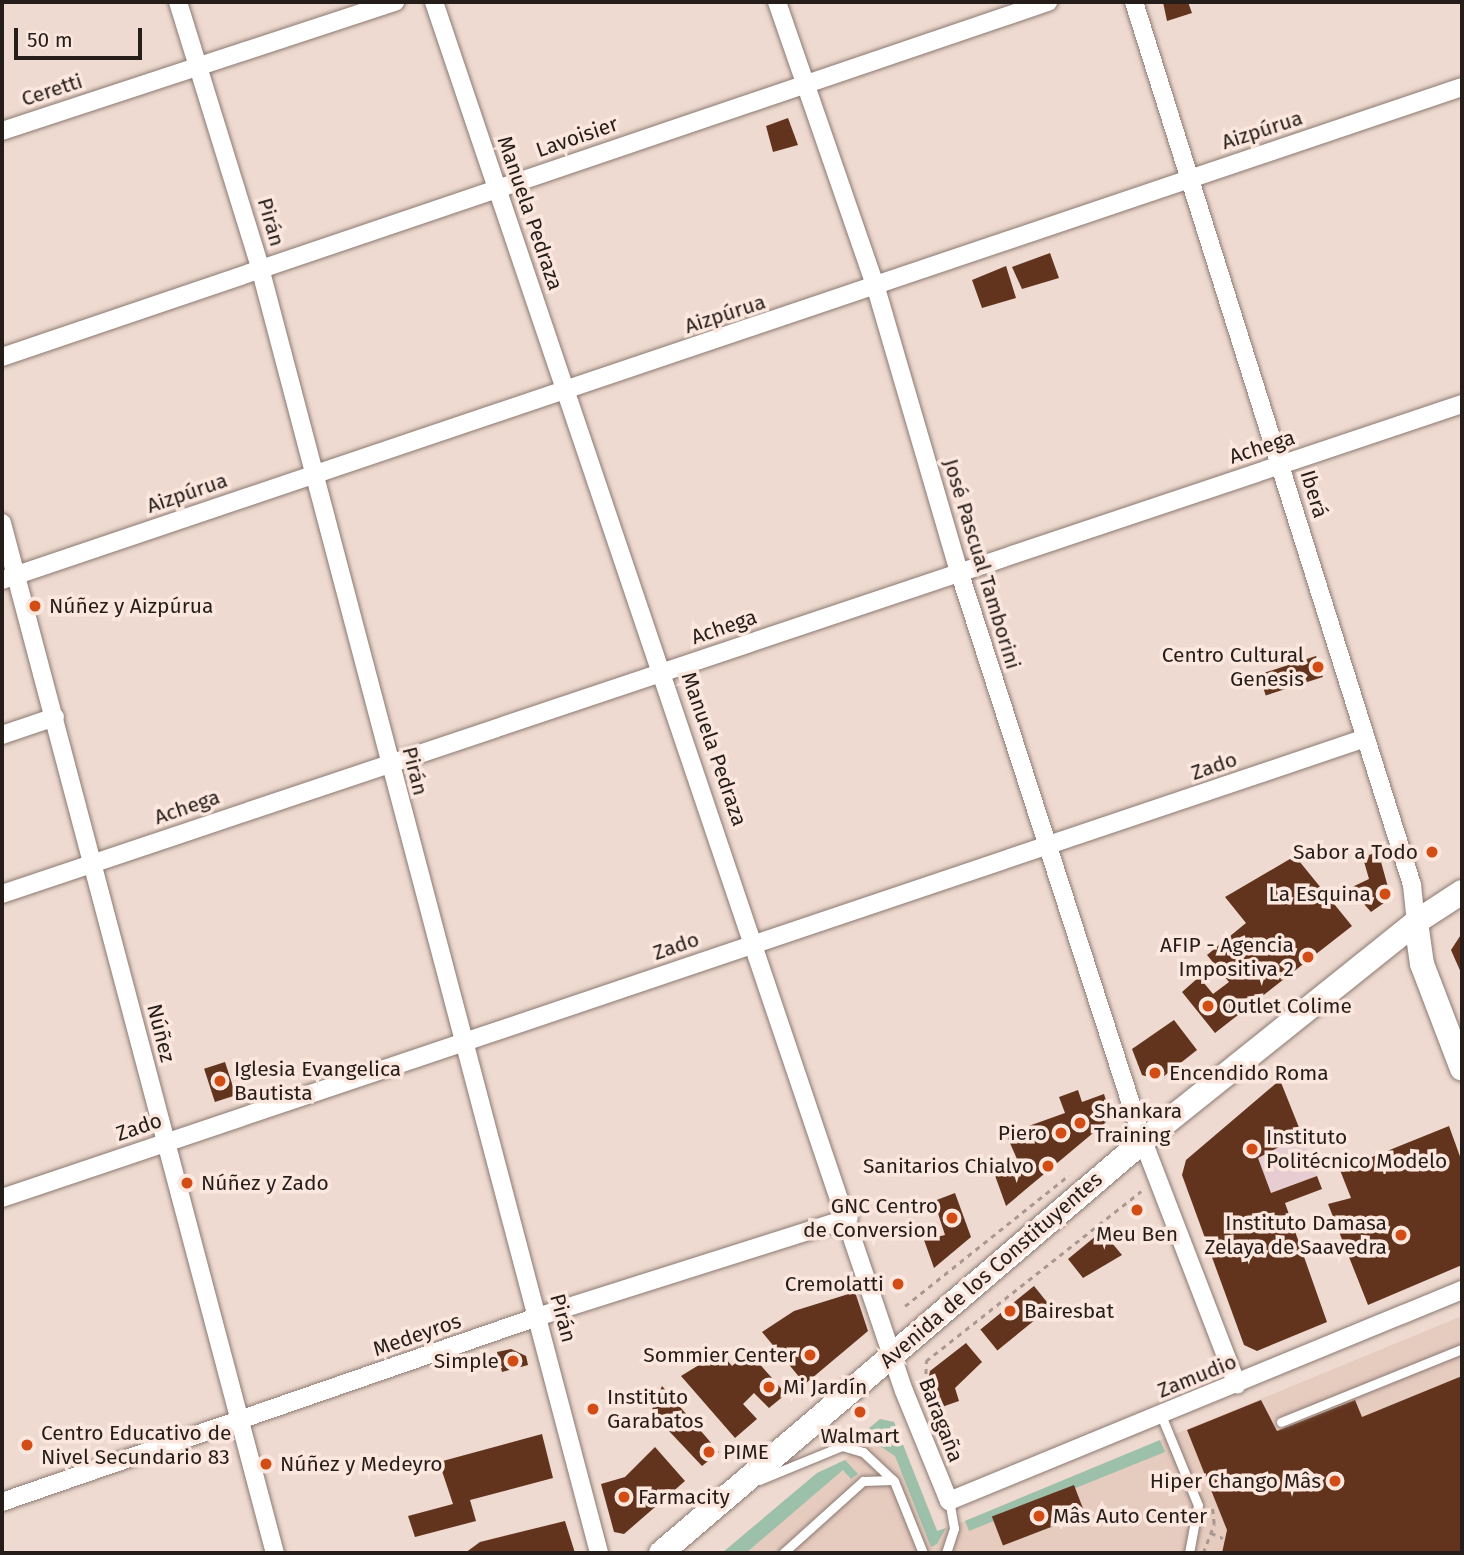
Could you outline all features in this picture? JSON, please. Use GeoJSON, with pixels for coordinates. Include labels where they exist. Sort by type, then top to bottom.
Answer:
{"type":"FeatureCollection","features":[{"type":"Feature","properties":{"kind":"main road","name":"Avenida de los Constituyentes"},"geometry":{"type":"LineString","coordinates":[[661,1553],[1143,1141],[1416,922],[1462,892]]}},
{"type":"Feature","properties":{"kind":"main road"},"geometry":{"type":"LineString","coordinates":[[1416,922],[1422,964],[1462,1069]]}},
{"type":"Feature","properties":{"kind":"street","name":"Pirán"},"geometry":{"type":"LineString","coordinates":[[178,2],[202,65],[259,264],[461,1044],[540,1317],[598,1553]]}},
{"type":"Feature","properties":{"kind":"street","name":"Ceretti"},"geometry":{"type":"LineString","coordinates":[[2,131],[395,2]]}},
{"type":"Feature","properties":{"kind":"street","name":"Manuela Pedraza"},"geometry":{"type":"LineString","coordinates":[[434,2],[757,942],[893,1354]]}},
{"type":"Feature","properties":{"kind":"street","name":"José Pascual Tamborini"},"geometry":{"type":"LineString","coordinates":[[777,2],[803,85],[876,288],[959,571],[1143,1141],[1237,1384]]}},
{"type":"Feature","properties":{"kind":"street","name":"Lavoisier"},"geometry":{"type":"LineString","coordinates":[[2,357],[259,264],[498,188],[1048,2]]}},
{"type":"Feature","properties":{"kind":"street","name":"Iberá"},"geometry":{"type":"LineString","coordinates":[[1134,2],[1282,465],[1412,885],[1416,922]]}},
{"type":"Feature","properties":{"kind":"street","name":"Aizpúrua"},"geometry":{"type":"LineString","coordinates":[[9,578],[315,473],[876,288],[1190,177],[1462,87]]}},
{"type":"Feature","properties":{"kind":"street","name":"Achega"},"geometry":{"type":"LineString","coordinates":[[2,894],[1462,404]]}},
{"type":"Feature","properties":{"kind":"street","name":"Núñez"},"geometry":{"type":"LineString","coordinates":[[2,523],[9,578],[55,717],[275,1553]]}},
{"type":"Feature","properties":{"kind":"street"},"geometry":{"type":"LineString","coordinates":[[2,735],[55,717]]}},
{"type":"Feature","properties":{"kind":"street","name":"Zado"},"geometry":{"type":"LineString","coordinates":[[2,1198],[757,942],[1047,848],[1366,738]]}},
{"type":"Feature","properties":{"kind":"street","name":"Medeyros"},"geometry":{"type":"LineString","coordinates":[[2,1502],[540,1317],[849,1218]]}},
{"type":"Feature","properties":{"kind":"street","name":"Zamudio"},"geometry":{"type":"LineString","coordinates":[[949,1501],[1462,1290]]}},
{"type":"Feature","properties":{"kind":"street","name":"Baragaña"},"geometry":{"type":"LineString","coordinates":[[893,1354],[949,1501]]}},
{"type":"Feature","properties":{"kind":"lane"},"geometry":{"type":"LineString","coordinates":[[1281,1422],[1462,1349]]}},
{"type":"Feature","properties":{"kind":"lane"},"geometry":{"type":"LineString","coordinates":[[1161,1415],[1198,1505],[1189,1553]]}},
{"type":"Feature","properties":{"kind":"lane"},"geometry":{"type":"LineString","coordinates":[[737,1488],[842,1446],[863,1452],[894,1481],[923,1553]]}},
{"type":"Feature","properties":{"kind":"lane"},"geometry":{"type":"LineString","coordinates":[[783,1553],[863,1481],[878,1476],[894,1481]]}},
{"type":"Feature","properties":{"kind":"lane"},"geometry":{"type":"LineString","coordinates":[[946,1553],[954,1528],[949,1501]]}},
{"type":"Feature","properties":{"kind":"path"},"geometry":{"type":"LineString","coordinates":[[905,1306],[1077,1168]]}},
{"type":"Feature","properties":{"kind":"path"},"geometry":{"type":"LineString","coordinates":[[921,1381],[926,1361],[1141,1191]]}},
{"type":"Feature","properties":{"kind":"path"},"geometry":{"type":"LineString","coordinates":[[1211,1533],[1223,1538]]}},
{"type":"Feature","properties":{"kind":"shaded area","name":"Instituto Politécnico Modelo"},"geometry":{"type":"Polygon","coordinates":[[[1280,1080],[1317,1176],[1198,1220],[1182,1175],[1186,1160],[1280,1080]]]}},
{"type":"Feature","properties":{"kind":"shaded area"},"geometry":{"type":"Polygon","coordinates":[[[1462,1316],[1462,1553],[722,1553],[817,1473],[845,1460],[880,1419],[894,1422],[938,1532],[1462,1316]]]}},
{"type":"Feature","properties":{"kind":"green space"},"geometry":{"type":"Polygon","coordinates":[[[880,1419],[894,1422],[937,1531],[946,1528],[937,1544],[931,1547],[895,1456],[862,1434],[880,1419]]]}},
{"type":"Feature","properties":{"kind":"green space"},"geometry":{"type":"Polygon","coordinates":[[[1160,1440],[1165,1452],[969,1531],[965,1521],[1160,1440]]]}},
{"type":"Feature","properties":{"kind":"green space"},"geometry":{"type":"Polygon","coordinates":[[[845,1460],[858,1474],[851,1479],[843,1470],[746,1553],[722,1553],[817,1473],[845,1460]]]}},
{"type":"Feature","properties":{"kind":"building"},"geometry":{"type":"Polygon","coordinates":[[[1163,2],[1188,2],[1192,13],[1167,21],[1163,2]]]}},
{"type":"Feature","properties":{"kind":"building"},"geometry":{"type":"Polygon","coordinates":[[[788,118],[798,145],[773,152],[766,126],[788,118]]]}},
{"type":"Feature","properties":{"kind":"building"},"geometry":{"type":"Polygon","coordinates":[[[1050,253],[1059,278],[1022,289],[1012,267],[1050,253]]]}},
{"type":"Feature","properties":{"kind":"building"},"geometry":{"type":"Polygon","coordinates":[[[1006,266],[1016,298],[982,308],[972,280],[1006,266]]]}},
{"type":"Feature","properties":{"kind":"building"},"geometry":{"type":"Polygon","coordinates":[[[1316,656],[1323,677],[1266,695],[1259,675],[1316,656]]]}},
{"type":"Feature","properties":{"kind":"building"},"geometry":{"type":"Polygon","coordinates":[[[1378,851],[1391,898],[1371,912],[1350,888],[1369,879],[1363,858],[1378,851]]]}},
{"type":"Feature","properties":{"kind":"building"},"geometry":{"type":"Polygon","coordinates":[[[1295,856],[1352,926],[1215,1033],[1182,992],[1199,977],[1213,994],[1229,982],[1207,955],[1246,923],[1225,897],[1295,856]]]}},
{"type":"Feature","properties":{"kind":"building"},"geometry":{"type":"Polygon","coordinates":[[[1462,933],[1462,975],[1451,950],[1462,933]]]}},
{"type":"Feature","properties":{"kind":"building"},"geometry":{"type":"Polygon","coordinates":[[[1174,1020],[1197,1050],[1159,1080],[1142,1075],[1132,1049],[1174,1020]]]}},
{"type":"Feature","properties":{"kind":"building","name":"Iglesia Evangelica Bautista"},"geometry":{"type":"Polygon","coordinates":[[[225,1062],[236,1095],[215,1102],[204,1069],[225,1062]]]}},
{"type":"Feature","properties":{"kind":"building"},"geometry":{"type":"Polygon","coordinates":[[[1280,1080],[1302,1135],[1258,1158],[1271,1193],[1317,1176],[1322,1189],[1285,1203],[1327,1322],[1257,1351],[1244,1345],[1182,1175],[1186,1160],[1280,1080]]]}},
{"type":"Feature","properties":{"kind":"building"},"geometry":{"type":"Polygon","coordinates":[[[1078,1090],[1082,1102],[1104,1094],[1110,1113],[1105,1123],[1006,1206],[993,1170],[1017,1159],[1006,1134],[1065,1113],[1059,1097],[1078,1090]]]}},
{"type":"Feature","properties":{"kind":"building","name":"Instituto Damasa Zelaya de Saavedra"},"geometry":{"type":"Polygon","coordinates":[[[1449,1126],[1462,1162],[1462,1265],[1368,1305],[1328,1204],[1351,1198],[1340,1170],[1449,1126]]]}},
{"type":"Feature","properties":{"kind":"building","name":"GNC Centro de Conversion"},"geometry":{"type":"Polygon","coordinates":[[[955,1193],[971,1237],[934,1268],[924,1240],[945,1235],[934,1201],[955,1193]]]}},
{"type":"Feature","properties":{"kind":"building"},"geometry":{"type":"Polygon","coordinates":[[[1102,1231],[1122,1255],[1083,1278],[1068,1259],[1102,1231]]]}},
{"type":"Feature","properties":{"kind":"building"},"geometry":{"type":"Polygon","coordinates":[[[1034,1286],[1051,1307],[997,1350],[980,1329],[1034,1286]]]}},
{"type":"Feature","properties":{"kind":"building","name":"Sommier Center"},"geometry":{"type":"Polygon","coordinates":[[[855,1292],[868,1331],[805,1384],[762,1332],[794,1311],[855,1292]]]}},
{"type":"Feature","properties":{"kind":"building"},"geometry":{"type":"Polygon","coordinates":[[[966,1343],[982,1362],[955,1388],[959,1401],[936,1409],[927,1385],[930,1371],[966,1343]]]}},
{"type":"Feature","properties":{"kind":"building","name":"Simple"},"geometry":{"type":"Polygon","coordinates":[[[511,1349],[526,1356],[528,1365],[502,1372],[497,1352],[511,1349]]]}},
{"type":"Feature","properties":{"kind":"building"},"geometry":{"type":"Polygon","coordinates":[[[720,1352],[732,1366],[749,1352],[786,1394],[769,1408],[754,1393],[743,1404],[757,1419],[735,1438],[681,1376],[720,1352]]]}},
{"type":"Feature","properties":{"kind":"building","name":"Hiper Chango Mâs"},"geometry":{"type":"Polygon","coordinates":[[[1462,1376],[1462,1553],[1222,1553],[1227,1530],[1187,1430],[1261,1400],[1277,1431],[1355,1400],[1362,1417],[1462,1376]]]}},
{"type":"Feature","properties":{"kind":"building"},"geometry":{"type":"Polygon","coordinates":[[[662,1386],[719,1452],[702,1466],[651,1412],[662,1386]]]}},
{"type":"Feature","properties":{"kind":"building"},"geometry":{"type":"Polygon","coordinates":[[[883,1429],[895,1432],[885,1441],[883,1429]]]}},
{"type":"Feature","properties":{"kind":"building"},"geometry":{"type":"Polygon","coordinates":[[[542,1434],[553,1478],[470,1500],[476,1521],[415,1537],[408,1516],[453,1504],[439,1462],[542,1434]]]}},
{"type":"Feature","properties":{"kind":"building"},"geometry":{"type":"Polygon","coordinates":[[[655,1447],[685,1481],[624,1534],[614,1532],[601,1484],[625,1477],[655,1447]]]}},
{"type":"Feature","properties":{"kind":"building","name":"Mâs Auto Center"},"geometry":{"type":"Polygon","coordinates":[[[1074,1485],[1085,1514],[1003,1545],[992,1517],[1074,1485]]]}},
{"type":"Feature","properties":{"kind":"building"},"geometry":{"type":"Polygon","coordinates":[[[565,1521],[575,1553],[465,1553],[480,1542],[565,1521]]]}},
{"type":"Feature","properties":{"kind":"place","name":"Núñez y Aizpúrua"},"geometry":{"type":"Point","coordinates":[35,606]}},
{"type":"Feature","properties":{"kind":"place","name":"Centro Cultural Genesis"},"geometry":{"type":"Point","coordinates":[1318,667]}},
{"type":"Feature","properties":{"kind":"place","name":"Sabor a Todo"},"geometry":{"type":"Point","coordinates":[1432,852]}},
{"type":"Feature","properties":{"kind":"place","name":"La Esquina"},"geometry":{"type":"Point","coordinates":[1385,894]}},
{"type":"Feature","properties":{"kind":"place","name":"AFIP - Agencia Impositiva 2"},"geometry":{"type":"Point","coordinates":[1308,957]}},
{"type":"Feature","properties":{"kind":"place","name":"Outlet Colime"},"geometry":{"type":"Point","coordinates":[1208,1006]}},
{"type":"Feature","properties":{"kind":"place","name":"Encendido Roma"},"geometry":{"type":"Point","coordinates":[1155,1073]}},
{"type":"Feature","properties":{"kind":"place","name":"Iglesia Evangelica Bautista"},"geometry":{"type":"Point","coordinates":[220,1081]}},
{"type":"Feature","properties":{"kind":"place","name":"Shankara Training"},"geometry":{"type":"Point","coordinates":[1080,1123]}},
{"type":"Feature","properties":{"kind":"place","name":"Piero"},"geometry":{"type":"Point","coordinates":[1061,1133]}},
{"type":"Feature","properties":{"kind":"place","name":"Instituto Politécnico Modelo"},"geometry":{"type":"Point","coordinates":[1252,1149]}},
{"type":"Feature","properties":{"kind":"place","name":"Sanitarios Chialvo"},"geometry":{"type":"Point","coordinates":[1048,1166]}},
{"type":"Feature","properties":{"kind":"place","name":"Núñez y Zado"},"geometry":{"type":"Point","coordinates":[187,1183]}},
{"type":"Feature","properties":{"kind":"place","name":"Meu Ben"},"geometry":{"type":"Point","coordinates":[1137,1210]}},
{"type":"Feature","properties":{"kind":"place","name":"GNC Centro de Conversion"},"geometry":{"type":"Point","coordinates":[952,1218]}},
{"type":"Feature","properties":{"kind":"place","name":"Instituto Damasa Zelaya de Saavedra"},"geometry":{"type":"Point","coordinates":[1401,1235]}},
{"type":"Feature","properties":{"kind":"place","name":"Cremolatti"},"geometry":{"type":"Point","coordinates":[898,1284]}},
{"type":"Feature","properties":{"kind":"place","name":"Bairesbat"},"geometry":{"type":"Point","coordinates":[1010,1311]}},
{"type":"Feature","properties":{"kind":"place","name":"Sommier Center"},"geometry":{"type":"Point","coordinates":[810,1355]}},
{"type":"Feature","properties":{"kind":"place","name":"Simple"},"geometry":{"type":"Point","coordinates":[513,1361]}},
{"type":"Feature","properties":{"kind":"place","name":"Mi Jardín"},"geometry":{"type":"Point","coordinates":[769,1387]}},
{"type":"Feature","properties":{"kind":"place","name":"Instituto Garabatos"},"geometry":{"type":"Point","coordinates":[593,1409]}},
{"type":"Feature","properties":{"kind":"place","name":"Walmart"},"geometry":{"type":"Point","coordinates":[860,1412]}},
{"type":"Feature","properties":{"kind":"place","name":"Centro Educativo de Nivel Secundario 83"},"geometry":{"type":"Point","coordinates":[27,1445]}},
{"type":"Feature","properties":{"kind":"place","name":"PIME"},"geometry":{"type":"Point","coordinates":[709,1452]}},
{"type":"Feature","properties":{"kind":"place","name":"Núñez y Medeyro"},"geometry":{"type":"Point","coordinates":[266,1464]}},
{"type":"Feature","properties":{"kind":"place","name":"Hiper Chango Mâs"},"geometry":{"type":"Point","coordinates":[1335,1481]}},
{"type":"Feature","properties":{"kind":"place","name":"Farmacity"},"geometry":{"type":"Point","coordinates":[624,1497]}},
{"type":"Feature","properties":{"kind":"place","name":"Mâs Auto Center"},"geometry":{"type":"Point","coordinates":[1039,1516]}}]}
